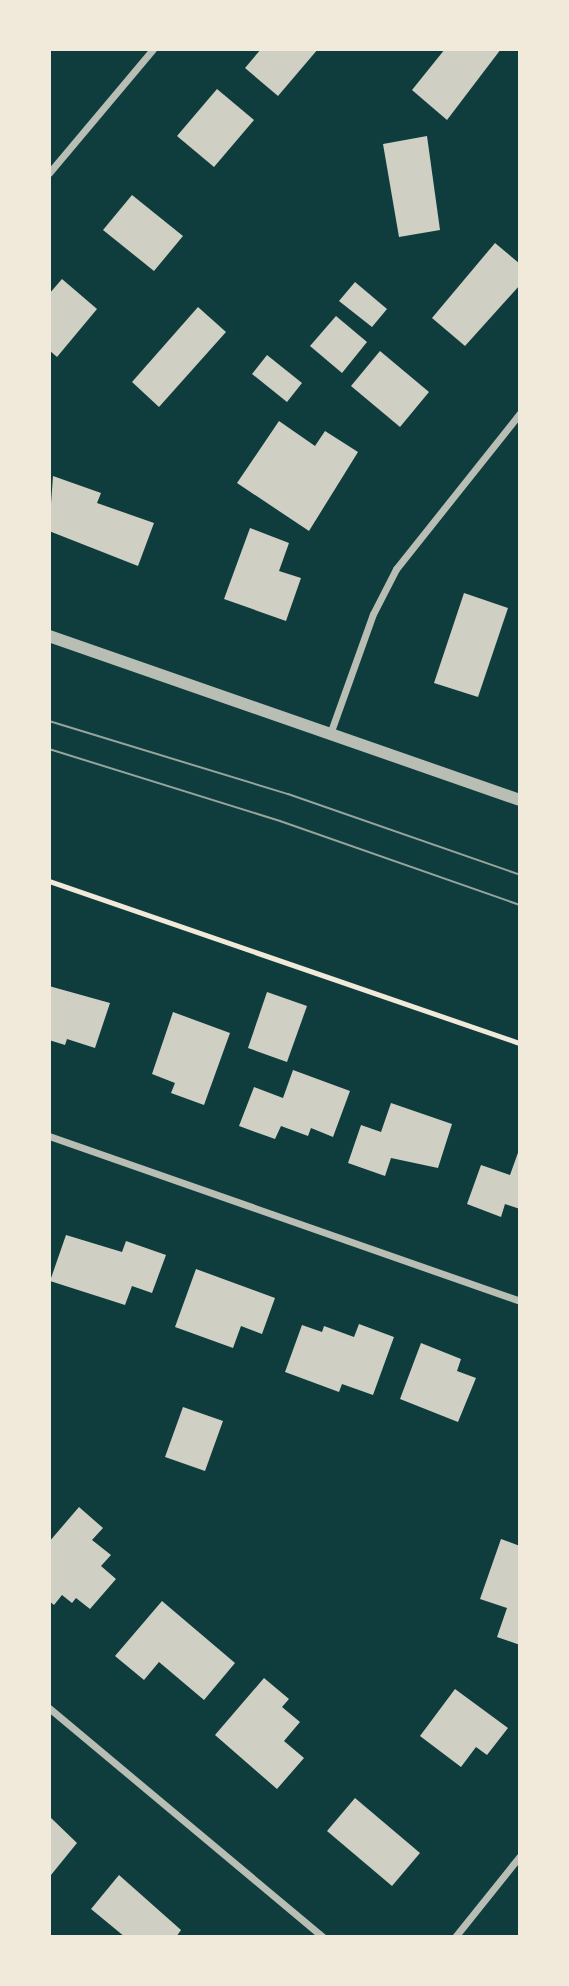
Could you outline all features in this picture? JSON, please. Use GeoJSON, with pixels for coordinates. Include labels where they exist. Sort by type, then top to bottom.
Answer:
{"type":"FeatureCollection","features":[{"type":"Feature","properties":{"kind":"street"},"geometry":{"type":"LineString","coordinates":[[49,173],[153,49]]}},
{"type":"Feature","properties":{"kind":"street"},"geometry":{"type":"LineString","coordinates":[[330,734],[373,614],[396,569],[520,413]]}},
{"type":"Feature","properties":{"kind":"street"},"geometry":{"type":"LineString","coordinates":[[49,636],[520,800]]}},
{"type":"Feature","properties":{"kind":"street"},"geometry":{"type":"LineString","coordinates":[[49,1136],[520,1301]]}},
{"type":"Feature","properties":{"kind":"street"},"geometry":{"type":"LineString","coordinates":[[49,1708],[323,1937]]}},
{"type":"Feature","properties":{"kind":"street"},"geometry":{"type":"LineString","coordinates":[[455,1937],[520,1856]]}},
{"type":"Feature","properties":{"kind":"path"},"geometry":{"type":"LineString","coordinates":[[49,880],[520,1043]]}},
{"type":"Feature","properties":{"kind":"building"},"geometry":{"type":"Polygon","coordinates":[[[261,49],[318,49],[278,96],[245,68],[261,49]]]}},
{"type":"Feature","properties":{"kind":"building"},"geometry":{"type":"Polygon","coordinates":[[[445,49],[501,49],[447,120],[412,90],[445,49]]]}},
{"type":"Feature","properties":{"kind":"building"},"geometry":{"type":"Polygon","coordinates":[[[217,89],[254,120],[214,167],[177,136],[217,89]]]}},
{"type":"Feature","properties":{"kind":"building"},"geometry":{"type":"Polygon","coordinates":[[[427,136],[440,230],[399,237],[383,144],[427,136]]]}},
{"type":"Feature","properties":{"kind":"building"},"geometry":{"type":"Polygon","coordinates":[[[132,195],[183,236],[154,271],[103,230],[132,195]]]}},
{"type":"Feature","properties":{"kind":"building"},"geometry":{"type":"Polygon","coordinates":[[[495,243],[520,264],[520,285],[465,346],[432,318],[495,243]]]}},
{"type":"Feature","properties":{"kind":"building"},"geometry":{"type":"Polygon","coordinates":[[[62,279],[97,309],[57,357],[49,350],[49,294],[62,279]]]}},
{"type":"Feature","properties":{"kind":"building"},"geometry":{"type":"Polygon","coordinates":[[[355,282],[387,309],[372,327],[339,301],[355,282]]]}},
{"type":"Feature","properties":{"kind":"building"},"geometry":{"type":"Polygon","coordinates":[[[198,307],[226,332],[159,407],[132,382],[198,307]]]}},
{"type":"Feature","properties":{"kind":"building"},"geometry":{"type":"Polygon","coordinates":[[[336,316],[367,342],[342,373],[310,346],[336,316]]]}},
{"type":"Feature","properties":{"kind":"building"},"geometry":{"type":"Polygon","coordinates":[[[380,351],[429,392],[400,427],[351,386],[380,351]]]}},
{"type":"Feature","properties":{"kind":"building"},"geometry":{"type":"Polygon","coordinates":[[[267,355],[302,383],[287,402],[252,374],[267,355]]]}},
{"type":"Feature","properties":{"kind":"building"},"geometry":{"type":"Polygon","coordinates":[[[279,421],[315,446],[325,431],[358,452],[309,531],[237,483],[279,421]]]}},
{"type":"Feature","properties":{"kind":"building"},"geometry":{"type":"Polygon","coordinates":[[[53,476],[101,493],[97,503],[154,523],[138,566],[49,531],[53,476]]]}},
{"type":"Feature","properties":{"kind":"building"},"geometry":{"type":"Polygon","coordinates":[[[250,528],[289,543],[279,571],[301,578],[286,621],[224,599],[250,528]]]}},
{"type":"Feature","properties":{"kind":"building"},"geometry":{"type":"Polygon","coordinates":[[[464,593],[508,608],[478,697],[434,683],[464,593]]]}},
{"type":"Feature","properties":{"kind":"building"},"geometry":{"type":"Polygon","coordinates":[[[49,986],[110,1003],[95,1048],[67,1039],[65,1045],[49,1040],[49,986]]]}},
{"type":"Feature","properties":{"kind":"building"},"geometry":{"type":"Polygon","coordinates":[[[267,992],[307,1006],[287,1062],[248,1048],[267,992]]]}},
{"type":"Feature","properties":{"kind":"building"},"geometry":{"type":"Polygon","coordinates":[[[173,1012],[230,1033],[204,1105],[171,1093],[175,1083],[152,1074],[173,1012]]]}},
{"type":"Feature","properties":{"kind":"building"},"geometry":{"type":"Polygon","coordinates":[[[293,1070],[350,1091],[333,1137],[311,1128],[308,1136],[281,1126],[275,1139],[239,1126],[254,1087],[283,1098],[293,1070]]]}},
{"type":"Feature","properties":{"kind":"building"},"geometry":{"type":"Polygon","coordinates":[[[391,1103],[452,1124],[438,1168],[391,1158],[385,1176],[348,1163],[361,1125],[381,1132],[391,1103]]]}},
{"type":"Feature","properties":{"kind":"building"},"geometry":{"type":"Polygon","coordinates":[[[520,1147],[520,1209],[505,1204],[501,1217],[467,1204],[481,1165],[510,1175],[520,1147]]]}},
{"type":"Feature","properties":{"kind":"building"},"geometry":{"type":"Polygon","coordinates":[[[66,1235],[122,1252],[126,1241],[166,1255],[152,1293],[132,1286],[125,1305],[50,1281],[66,1235]]]}},
{"type":"Feature","properties":{"kind":"building"},"geometry":{"type":"Polygon","coordinates":[[[196,1269],[275,1298],[262,1334],[241,1326],[233,1348],[175,1327],[196,1269]]]}},
{"type":"Feature","properties":{"kind":"building"},"geometry":{"type":"Polygon","coordinates":[[[359,1324],[394,1337],[373,1395],[342,1384],[339,1392],[285,1372],[302,1325],[322,1332],[324,1326],[354,1337],[359,1324]]]}},
{"type":"Feature","properties":{"kind":"building"},"geometry":{"type":"Polygon","coordinates":[[[421,1343],[461,1359],[457,1371],[476,1378],[458,1422],[400,1399],[421,1343]]]}},
{"type":"Feature","properties":{"kind":"building"},"geometry":{"type":"Polygon","coordinates":[[[183,1407],[223,1421],[205,1471],[165,1457],[183,1407]]]}},
{"type":"Feature","properties":{"kind":"building"},"geometry":{"type":"Polygon","coordinates":[[[79,1507],[103,1528],[92,1540],[111,1555],[101,1566],[116,1579],[90,1609],[76,1598],[72,1603],[62,1595],[54,1605],[49,1601],[49,1542],[79,1507]]]}},
{"type":"Feature","properties":{"kind":"building"},"geometry":{"type":"Polygon","coordinates":[[[501,1539],[520,1546],[520,1645],[497,1637],[507,1608],[480,1599],[501,1539]]]}},
{"type":"Feature","properties":{"kind":"building"},"geometry":{"type":"Polygon","coordinates":[[[162,1601],[235,1663],[204,1700],[159,1662],[144,1680],[115,1656],[162,1601]]]}},
{"type":"Feature","properties":{"kind":"building"},"geometry":{"type":"Polygon","coordinates":[[[264,1678],[289,1699],[282,1707],[300,1722],[284,1741],[304,1758],[277,1789],[215,1735],[264,1678]]]}},
{"type":"Feature","properties":{"kind":"building"},"geometry":{"type":"Polygon","coordinates":[[[455,1689],[508,1728],[487,1755],[476,1747],[461,1767],[420,1736],[455,1689]]]}},
{"type":"Feature","properties":{"kind":"building"},"geometry":{"type":"Polygon","coordinates":[[[355,1798],[420,1853],[392,1886],[327,1831],[355,1798]]]}},
{"type":"Feature","properties":{"kind":"building"},"geometry":{"type":"Polygon","coordinates":[[[49,1816],[77,1843],[51,1875],[49,1873],[49,1816]]]}},
{"type":"Feature","properties":{"kind":"building"},"geometry":{"type":"Polygon","coordinates":[[[119,1875],[181,1930],[176,1937],[125,1937],[91,1909],[119,1875]]]}},
{"type":"Feature","properties":{"kind":"tram line"},"geometry":{"type":"LineString","coordinates":[[49,721],[288,794],[520,875]]}},
{"type":"Feature","properties":{"kind":"tram line"},"geometry":{"type":"LineString","coordinates":[[49,749],[280,821],[520,905]]}}]}
